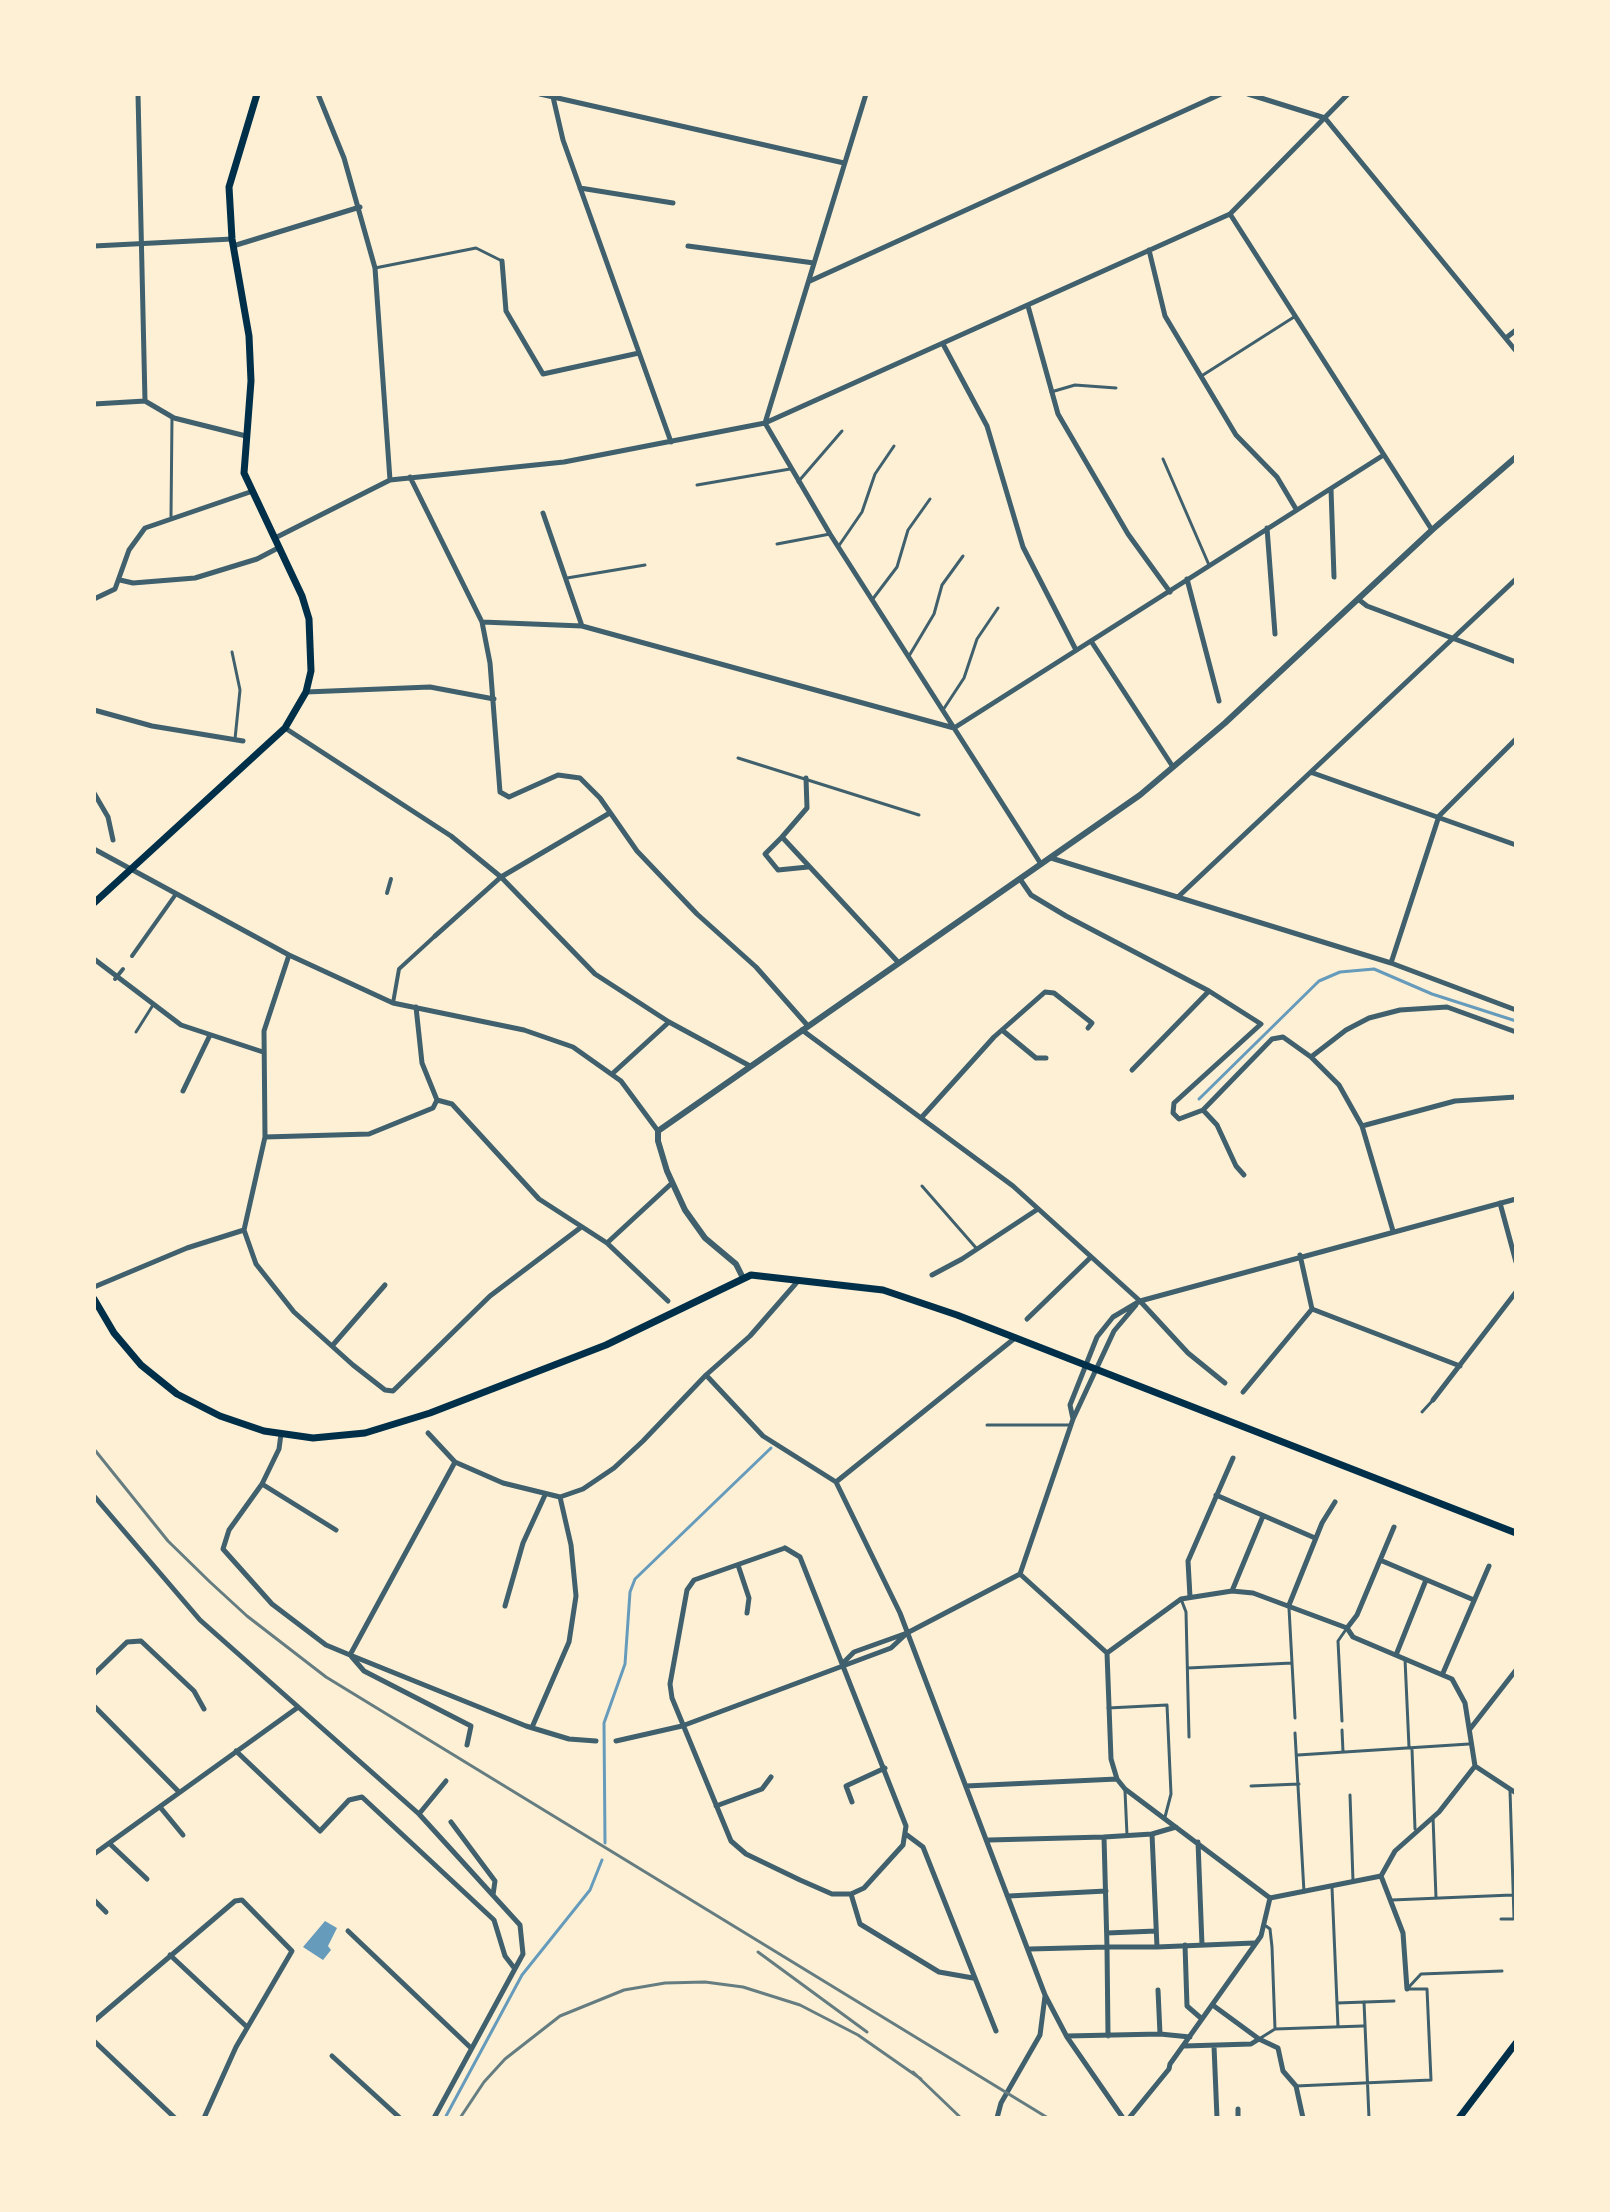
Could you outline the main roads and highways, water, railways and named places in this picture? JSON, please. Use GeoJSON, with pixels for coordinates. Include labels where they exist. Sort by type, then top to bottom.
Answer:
{"type":"FeatureCollection","features":[{"type":"Feature","properties":{"kind":"main road"},"geometry":{"type":"LineString","coordinates":[[94,903],[285,728],[306,692],[311,671],[309,619],[302,596],[250,492],[244,473],[251,381],[249,336],[233,242],[229,187],[257,94]]}},
{"type":"Feature","properties":{"kind":"main road"},"geometry":{"type":"LineString","coordinates":[[94,1299],[114,1333],[141,1365],[177,1394],[220,1416],[281,1434],[351,1436],[416,1417],[606,1345],[751,1275],[883,1290],[1087,1365],[1516,1533]]}},
{"type":"Feature","properties":{"kind":"main road"},"geometry":{"type":"LineString","coordinates":[[1459,2118],[1516,2043]]}},
{"type":"Feature","properties":{"kind":"water"},"geometry":{"type":"Polygon","coordinates":[[[325,1921],[337,1928],[328,1946],[331,1950],[323,1960],[303,1947],[325,1921]]]}},
{"type":"Feature","properties":{"kind":"waterway"},"geometry":{"type":"LineString","coordinates":[[1199,1099],[1319,981],[1340,972],[1374,969],[1432,994],[1516,1021]]}},
{"type":"Feature","properties":{"kind":"waterway"},"geometry":{"type":"LineString","coordinates":[[605,1843],[604,1723],[625,1664],[630,1592],[635,1579],[771,1448]]}},
{"type":"Feature","properties":{"kind":"waterway"},"geometry":{"type":"LineString","coordinates":[[445,2118],[522,1975],[590,1890],[602,1860]]}},
{"type":"Feature","properties":{"kind":"railway"},"geometry":{"type":"LineString","coordinates":[[94,1449],[168,1541],[247,1616],[326,1677],[1048,2118]]}},
{"type":"Feature","properties":{"kind":"railway"},"geometry":{"type":"LineString","coordinates":[[758,1952],[867,2032]]}},
{"type":"Feature","properties":{"kind":"railway"},"geometry":{"type":"LineString","coordinates":[[460,2118],[484,2082],[505,2059],[560,2016],[624,1990],[665,1983],[705,1982],[743,1987],[800,2005],[858,2035],[921,2079]]}},
{"type":"Feature","properties":{"kind":"railway"},"geometry":{"type":"LineString","coordinates":[[913,2072],[961,2118]]}}]}
